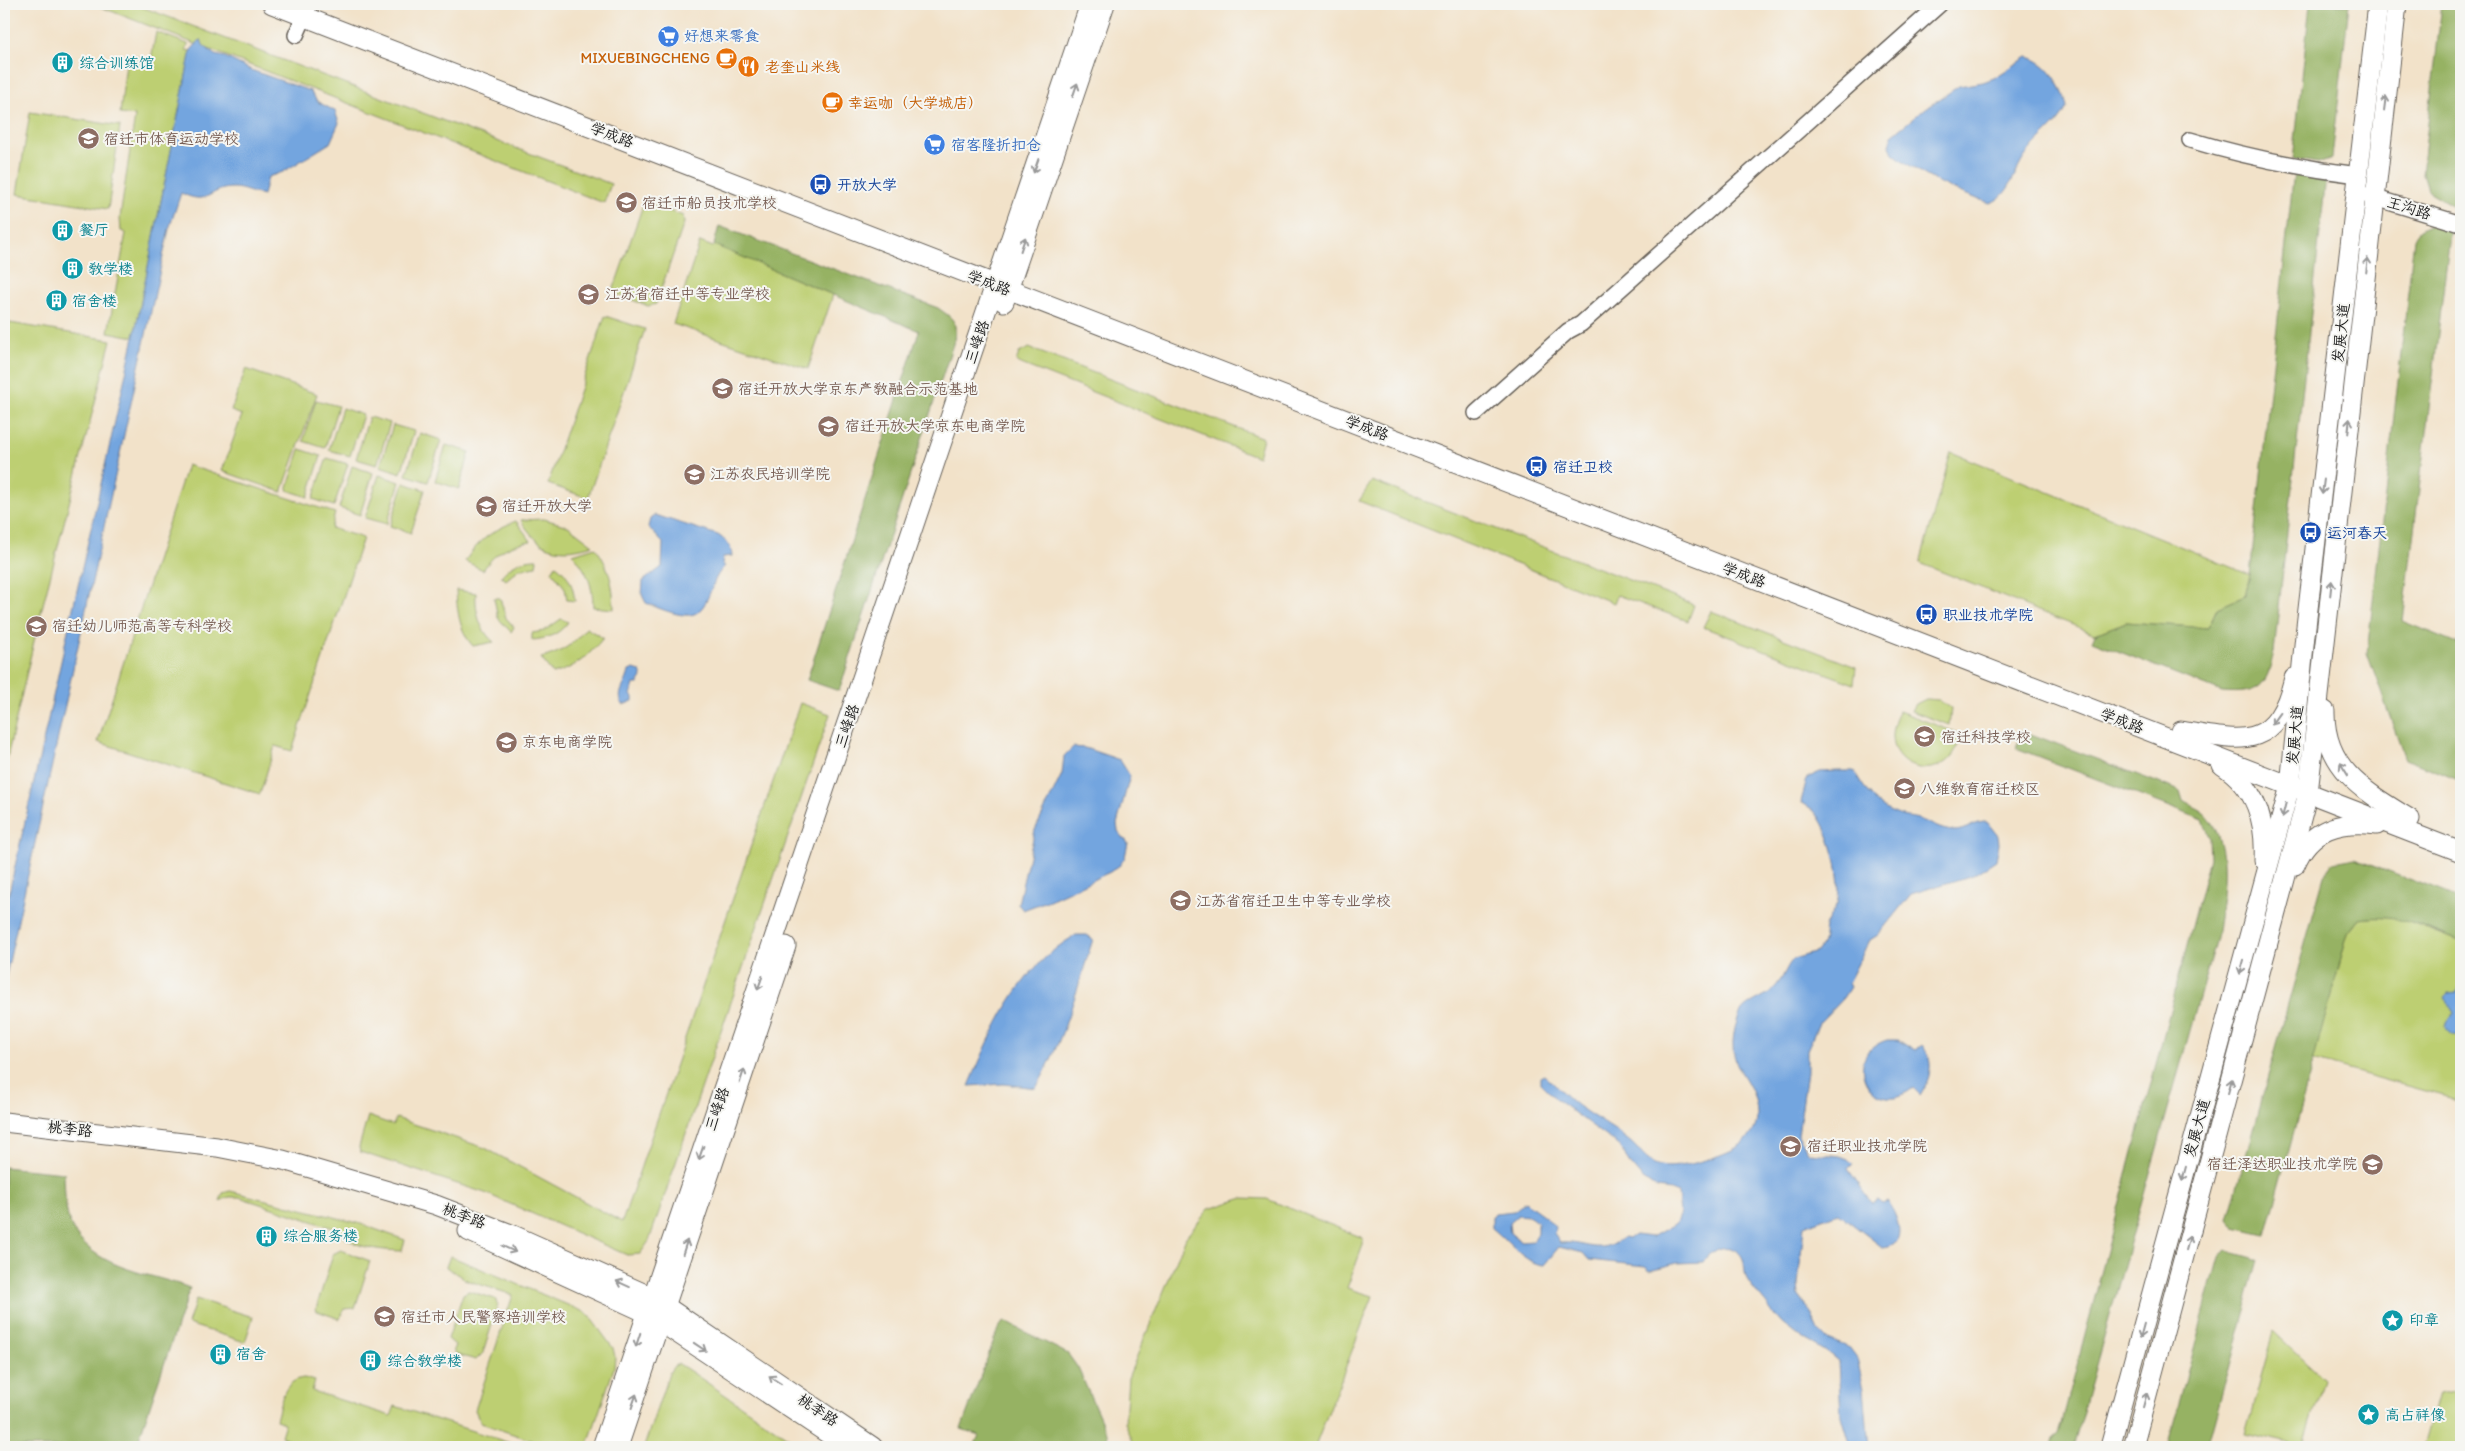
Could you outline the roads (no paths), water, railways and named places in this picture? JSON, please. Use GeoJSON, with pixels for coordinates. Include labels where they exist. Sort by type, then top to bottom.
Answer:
{"type":"FeatureCollection","features":[{"type":"Feature","properties":{"kind":"main road","name":"学成路"},"geometry":{"type":"LineString","coordinates":[[272,4],[306,8],[1003,282],[2309,787],[2407,824],[2461,839]]}},
{"type":"Feature","properties":{"kind":"main road","name":"三峰路"},"geometry":{"type":"LineString","coordinates":[[602,1447],[656,1309],[1003,282],[1090,4]]}},
{"type":"Feature","properties":{"kind":"main road","name":"三峰路"},"geometry":{"type":"LineString","coordinates":[[1003,282],[1105,4]]}},
{"type":"Feature","properties":{"kind":"main road","name":"发展大道"},"geometry":{"type":"LineString","coordinates":[[2133,1447],[2309,787],[2327,626],[2378,4]]}},
{"type":"Feature","properties":{"kind":"main road","name":"发展大道"},"geometry":{"type":"LineString","coordinates":[[2110,1447],[2262,894],[2291,780],[2306,623],[2363,188],[2397,4]]}},
{"type":"Feature","properties":{"kind":"main road"},"geometry":{"type":"LineString","coordinates":[[2180,737],[2238,740],[2255,736],[2269,729],[2282,711],[2292,686],[2306,623]]}},
{"type":"Feature","properties":{"kind":"main road"},"geometry":{"type":"LineString","coordinates":[[2327,626],[2325,727],[2330,743],[2347,775],[2407,824]]}},
{"type":"Feature","properties":{"kind":"main road"},"geometry":{"type":"LineString","coordinates":[[2180,737],[2224,766],[2247,787],[2255,800],[2261,815],[2265,839],[2262,894]]}},
{"type":"Feature","properties":{"kind":"main road"},"geometry":{"type":"LineString","coordinates":[[2279,903],[2297,859],[2307,846],[2326,828],[2362,823],[2407,824]]}},
{"type":"Feature","properties":{"kind":"main road","name":"学成路"},"geometry":{"type":"LineString","coordinates":[[2407,824],[2461,852]]}},
{"type":"Feature","properties":{"kind":"main road","name":"桃李路"},"geometry":{"type":"LineString","coordinates":[[4,1122],[208,1146],[284,1160],[436,1205],[511,1234],[656,1309],[873,1447]]}},
{"type":"Feature","properties":{"kind":"main road","name":"桃李路"},"geometry":{"type":"LineString","coordinates":[[4,1134],[205,1157],[310,1180],[424,1213],[656,1309],[848,1447]]}},
{"type":"Feature","properties":{"kind":"main road","name":"三峰路"},"geometry":{"type":"LineString","coordinates":[[618,1447],[656,1309]]}},
{"type":"Feature","properties":{"kind":"street"},"geometry":{"type":"LineString","coordinates":[[1476,412],[1568,331],[1580,324],[1940,4]]}},
{"type":"Feature","properties":{"kind":"street"},"geometry":{"type":"LineString","coordinates":[[296,35],[306,8]]}},
{"type":"Feature","properties":{"kind":"street","name":"王沟路"},"geometry":{"type":"LineString","coordinates":[[2190,140],[2257,159],[2318,171],[2461,224]]}},
{"type":"Feature","properties":{"kind":"water"},"geometry":{"type":"Polygon","coordinates":[[[201,39],[203,45],[215,55],[225,57],[251,70],[310,91],[318,102],[335,111],[339,123],[330,143],[283,172],[268,177],[263,195],[233,188],[218,191],[204,198],[191,197],[181,193],[169,229],[4,985],[4,915],[134,337],[191,50],[201,39]]]}},
{"type":"Feature","properties":{"kind":"water"},"geometry":{"type":"Polygon","coordinates":[[[2027,57],[2042,64],[2054,76],[2062,91],[2067,107],[2054,126],[2027,154],[2008,189],[1997,200],[1990,203],[1952,189],[1914,169],[1893,153],[1890,146],[1892,135],[1926,108],[1959,86],[1994,78],[2027,57]]]}},
{"type":"Feature","properties":{"kind":"water"},"geometry":{"type":"Polygon","coordinates":[[[655,515],[718,535],[730,546],[732,556],[723,557],[722,564],[725,566],[716,577],[703,607],[694,614],[681,615],[666,611],[646,603],[642,595],[643,581],[662,567],[663,543],[648,527],[650,519],[655,515]]]}},
{"type":"Feature","properties":{"kind":"water"},"geometry":{"type":"Polygon","coordinates":[[[634,669],[640,671],[642,678],[638,684],[634,684],[631,695],[633,701],[623,705],[620,696],[621,692],[629,671],[634,669]]]}},
{"type":"Feature","properties":{"kind":"water"},"geometry":{"type":"Polygon","coordinates":[[[1073,747],[1085,748],[1120,760],[1130,776],[1117,824],[1118,831],[1128,843],[1125,857],[1120,865],[1110,872],[1052,899],[1023,910],[1018,904],[1035,830],[1062,774],[1064,756],[1073,747]]]}},
{"type":"Feature","properties":{"kind":"water"},"geometry":{"type":"Polygon","coordinates":[[[1854,771],[1871,797],[1882,807],[1899,815],[1918,819],[1944,829],[1958,831],[1987,822],[1998,836],[1999,843],[1996,860],[1973,875],[1911,894],[1878,935],[1870,940],[1848,983],[1850,987],[1843,998],[1819,1023],[1807,1050],[1807,1072],[1798,1135],[1809,1153],[1840,1156],[1848,1159],[1853,1164],[1848,1169],[1872,1203],[1877,1200],[1882,1204],[1888,1202],[1898,1223],[1899,1230],[1896,1242],[1882,1247],[1838,1213],[1804,1226],[1798,1284],[1799,1296],[1811,1313],[1819,1331],[1827,1339],[1848,1347],[1857,1359],[1864,1389],[1869,1447],[1850,1447],[1841,1416],[1838,1361],[1782,1324],[1748,1281],[1743,1259],[1735,1250],[1721,1248],[1713,1252],[1703,1262],[1677,1263],[1650,1270],[1645,1266],[1589,1260],[1583,1253],[1559,1247],[1544,1265],[1537,1264],[1523,1256],[1492,1228],[1492,1217],[1495,1213],[1514,1211],[1525,1202],[1546,1217],[1555,1227],[1554,1234],[1560,1243],[1599,1247],[1614,1243],[1624,1237],[1630,1238],[1635,1235],[1652,1237],[1676,1223],[1680,1213],[1678,1194],[1671,1190],[1656,1188],[1642,1178],[1629,1163],[1621,1147],[1557,1100],[1540,1083],[1540,1077],[1544,1075],[1569,1099],[1622,1135],[1646,1158],[1660,1166],[1686,1165],[1715,1157],[1736,1148],[1750,1137],[1757,1120],[1757,1114],[1751,1089],[1740,1070],[1733,1050],[1738,1018],[1745,1007],[1772,990],[1793,959],[1817,952],[1823,942],[1825,927],[1837,903],[1839,893],[1837,868],[1825,829],[1820,819],[1812,810],[1801,802],[1807,778],[1820,772],[1854,771]],[[1518,1215],[1509,1223],[1510,1233],[1522,1242],[1533,1241],[1538,1233],[1538,1222],[1528,1216],[1518,1215]]]}},
{"type":"Feature","properties":{"kind":"water"},"geometry":{"type":"Polygon","coordinates":[[[1076,935],[1087,935],[1093,939],[1062,1034],[1036,1088],[1004,1084],[969,1086],[998,1022],[1023,982],[1056,948],[1076,935]]]}},
{"type":"Feature","properties":{"kind":"water"},"geometry":{"type":"Polygon","coordinates":[[[2461,985],[2461,1036],[2452,1035],[2446,1030],[2445,1026],[2454,1013],[2444,997],[2448,993],[2456,992],[2461,985]]]}},
{"type":"Feature","properties":{"kind":"water"},"geometry":{"type":"Polygon","coordinates":[[[1887,1040],[1898,1040],[1915,1051],[1922,1045],[1926,1051],[1929,1057],[1930,1070],[1927,1082],[1920,1095],[1913,1088],[1898,1096],[1885,1097],[1874,1092],[1866,1082],[1863,1071],[1864,1059],[1872,1048],[1887,1040]]]}},
{"type":"Feature","properties":{"kind":"place","name":"好想来零食"},"geometry":{"type":"Point","coordinates":[668,36]}},
{"type":"Feature","properties":{"kind":"place","name":"MIXUEBINGCHENG"},"geometry":{"type":"Point","coordinates":[726,58]}},
{"type":"Feature","properties":{"kind":"place","name":"综合训练馆"},"geometry":{"type":"Point","coordinates":[63,63]}},
{"type":"Feature","properties":{"kind":"place","name":"老奎山米线"},"geometry":{"type":"Point","coordinates":[749,67]}},
{"type":"Feature","properties":{"kind":"place","name":"幸运咖（大学城店）"},"geometry":{"type":"Point","coordinates":[832,103]}},
{"type":"Feature","properties":{"kind":"place","name":"宿迁市体育运动学校"},"geometry":{"type":"Point","coordinates":[88,139]}},
{"type":"Feature","properties":{"kind":"place","name":"宿客隆折扣仓"},"geometry":{"type":"Point","coordinates":[935,145]}},
{"type":"Feature","properties":{"kind":"place","name":"开放大学"},"geometry":{"type":"Point","coordinates":[821,185]}},
{"type":"Feature","properties":{"kind":"place","name":"宿迁市船员技术学校"},"geometry":{"type":"Point","coordinates":[626,203]}},
{"type":"Feature","properties":{"kind":"place","name":"餐厅"},"geometry":{"type":"Point","coordinates":[63,230]}},
{"type":"Feature","properties":{"kind":"place","name":"教学楼"},"geometry":{"type":"Point","coordinates":[72,269]}},
{"type":"Feature","properties":{"kind":"place","name":"江苏省宿迁中等专业学校"},"geometry":{"type":"Point","coordinates":[589,294]}},
{"type":"Feature","properties":{"kind":"place","name":"宿舍楼"},"geometry":{"type":"Point","coordinates":[56,301]}},
{"type":"Feature","properties":{"kind":"place","name":"宿迁开放大学京东产教融合示范基地"},"geometry":{"type":"Point","coordinates":[722,389]}},
{"type":"Feature","properties":{"kind":"place","name":"宿迁开放大学京东电商学院"},"geometry":{"type":"Point","coordinates":[829,426]}},
{"type":"Feature","properties":{"kind":"place","name":"宿迁卫校"},"geometry":{"type":"Point","coordinates":[1537,467]}},
{"type":"Feature","properties":{"kind":"place","name":"江苏农民培训学院"},"geometry":{"type":"Point","coordinates":[694,474]}},
{"type":"Feature","properties":{"kind":"place","name":"宿迁开放大学"},"geometry":{"type":"Point","coordinates":[486,506]}},
{"type":"Feature","properties":{"kind":"place","name":"运河春天"},"geometry":{"type":"Point","coordinates":[2311,533]}},
{"type":"Feature","properties":{"kind":"place","name":"职业技术学院"},"geometry":{"type":"Point","coordinates":[1927,615]}},
{"type":"Feature","properties":{"kind":"place","name":"宿迁幼儿师范高等专科学校"},"geometry":{"type":"Point","coordinates":[36,626]}},
{"type":"Feature","properties":{"kind":"place","name":"宿迁科技学校"},"geometry":{"type":"Point","coordinates":[1925,737]}},
{"type":"Feature","properties":{"kind":"place","name":"京东电商学院"},"geometry":{"type":"Point","coordinates":[506,742]}},
{"type":"Feature","properties":{"kind":"place","name":"八维教育宿迁校区"},"geometry":{"type":"Point","coordinates":[1904,789]}},
{"type":"Feature","properties":{"kind":"place","name":"江苏省宿迁卫生中等专业学校"},"geometry":{"type":"Point","coordinates":[1180,901]}},
{"type":"Feature","properties":{"kind":"place","name":"宿迁职业技术学院"},"geometry":{"type":"Point","coordinates":[1791,1146]}},
{"type":"Feature","properties":{"kind":"place","name":"宿迁泽达职业技术学院"},"geometry":{"type":"Point","coordinates":[2373,1164]}},
{"type":"Feature","properties":{"kind":"place","name":"综合服务楼"},"geometry":{"type":"Point","coordinates":[267,1236]}},
{"type":"Feature","properties":{"kind":"place","name":"宿迁市人民警察培训学校"},"geometry":{"type":"Point","coordinates":[385,1317]}},
{"type":"Feature","properties":{"kind":"place","name":"印章"},"geometry":{"type":"Point","coordinates":[2393,1320]}},
{"type":"Feature","properties":{"kind":"place","name":"宿舍"},"geometry":{"type":"Point","coordinates":[220,1354]}},
{"type":"Feature","properties":{"kind":"place","name":"综合教学楼"},"geometry":{"type":"Point","coordinates":[371,1361]}},
{"type":"Feature","properties":{"kind":"place","name":"高占祥像"},"geometry":{"type":"Point","coordinates":[2369,1415]}}]}
